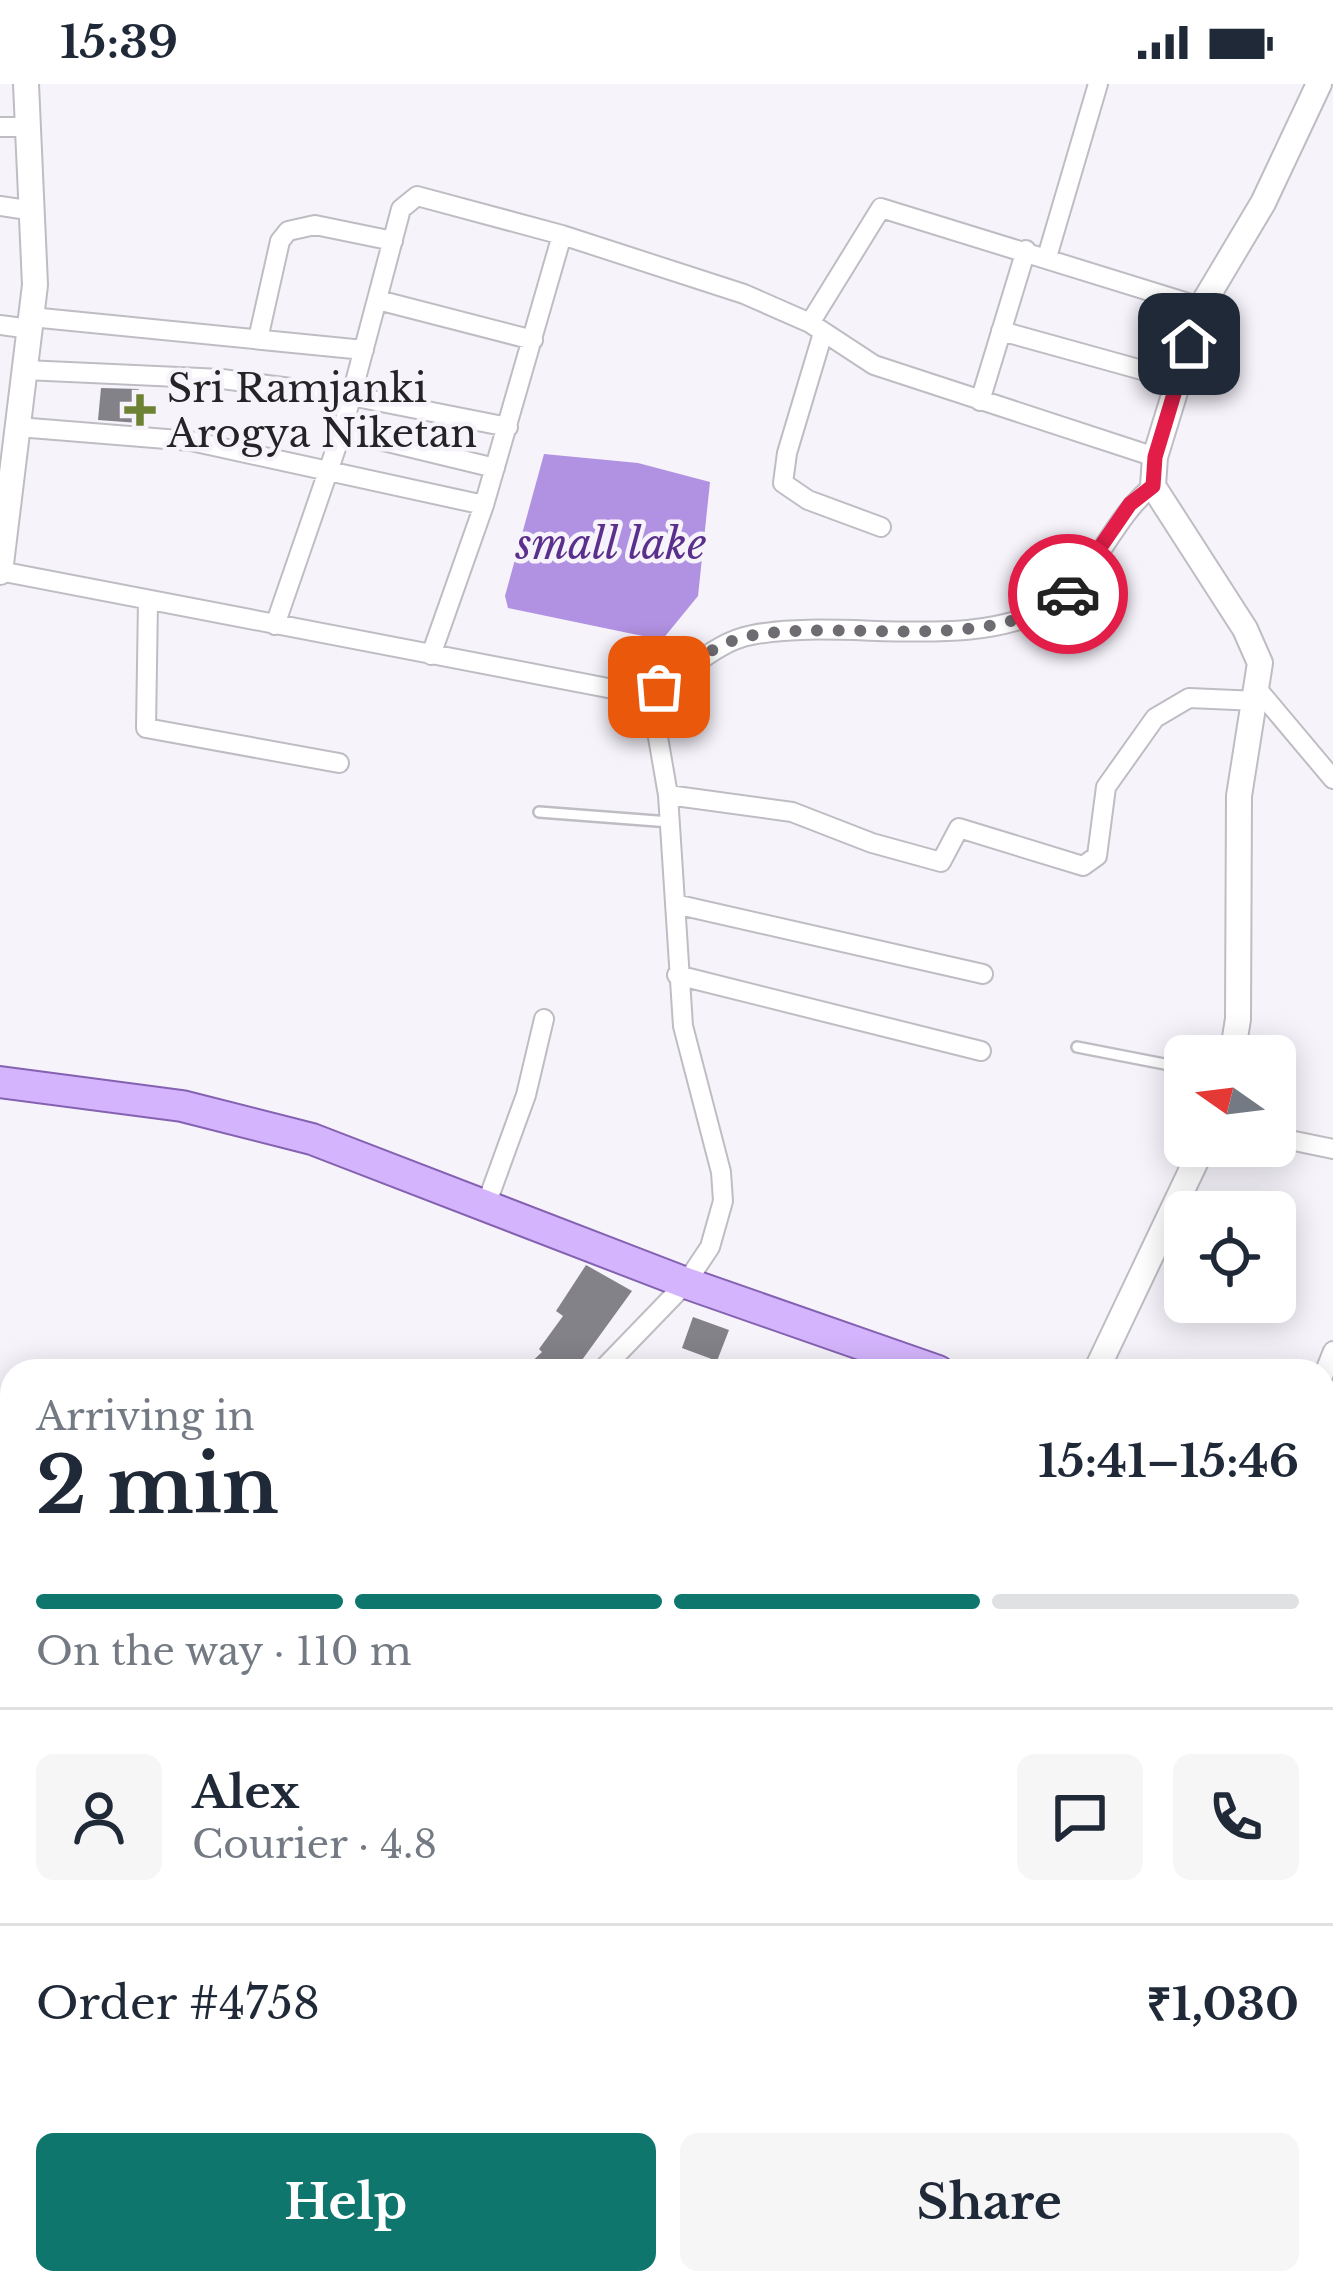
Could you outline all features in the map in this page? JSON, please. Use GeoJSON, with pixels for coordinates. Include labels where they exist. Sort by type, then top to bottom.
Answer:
{"type":"FeatureCollection","features":[{"type":"Feature","properties":{"kind":"main road"},"geometry":{"type":"LineString","coordinates":[[0,1082],[182,1106],[312,1139],[686,1283],[904,1359]]}},
{"type":"Feature","properties":{"kind":"street"},"geometry":{"type":"LineString","coordinates":[[26,84],[34,211],[30,323],[0,572],[622,692],[650,692],[703,654],[752,635],[967,627],[1022,620],[1067,595],[1130,504],[1153,486]]}},
{"type":"Feature","properties":{"kind":"street"},"geometry":{"type":"LineString","coordinates":[[1047,257],[1098,84]]}},
{"type":"Feature","properties":{"kind":"street"},"geometry":{"type":"LineString","coordinates":[[1235,1035],[1239,796],[1260,663],[1245,629],[1153,486],[1155,457],[1201,307],[1263,203],[1319,84]]}},
{"type":"Feature","properties":{"kind":"street"},"geometry":{"type":"LineString","coordinates":[[0,127],[28,127]]}},
{"type":"Feature","properties":{"kind":"street"},"geometry":{"type":"LineString","coordinates":[[275,625],[342,431],[401,209],[417,196],[562,235],[743,294],[816,328],[874,365],[1155,457]]}},
{"type":"Feature","properties":{"kind":"street"},"geometry":{"type":"LineString","coordinates":[[0,206],[34,211]]}},
{"type":"Feature","properties":{"kind":"street"},"geometry":{"type":"LineString","coordinates":[[881,527],[808,500],[783,484],[816,328],[881,208],[1201,307]]}},
{"type":"Feature","properties":{"kind":"street"},"geometry":{"type":"LineString","coordinates":[[258,339],[280,241],[288,231],[315,224],[393,241]]}},
{"type":"Feature","properties":{"kind":"street"},"geometry":{"type":"LineString","coordinates":[[431,655],[484,505],[562,235]]}},
{"type":"Feature","properties":{"kind":"street"},"geometry":{"type":"LineString","coordinates":[[980,401],[1026,250]]}},
{"type":"Feature","properties":{"kind":"street"},"geometry":{"type":"LineString","coordinates":[[378,300],[533,340]]}},
{"type":"Feature","properties":{"kind":"street"},"geometry":{"type":"LineString","coordinates":[[0,325],[30,323],[364,350]]}},
{"type":"Feature","properties":{"kind":"street"},"geometry":{"type":"LineString","coordinates":[[1001,331],[1178,380]]}},
{"type":"Feature","properties":{"kind":"street"},"geometry":{"type":"LineString","coordinates":[[25,370],[222,379],[351,396],[508,427]]}},
{"type":"Feature","properties":{"kind":"street"},"geometry":{"type":"LineString","coordinates":[[18,427],[191,441],[331,467],[484,505]]}},
{"type":"Feature","properties":{"kind":"street"},"geometry":{"type":"LineString","coordinates":[[342,431],[495,468]]}},
{"type":"Feature","properties":{"kind":"street"},"geometry":{"type":"LineString","coordinates":[[148,601],[146,728],[339,763]]}},
{"type":"Feature","properties":{"kind":"street"},"geometry":{"type":"LineString","coordinates":[[613,1359],[686,1283],[710,1247],[723,1201],[683,1026],[668,795],[650,692]]}},
{"type":"Feature","properties":{"kind":"street"},"geometry":{"type":"LineString","coordinates":[[668,795],[792,812],[872,843],[941,862],[959,828],[1083,866],[1096,856],[1106,787],[1155,718],[1189,698],[1258,696],[1333,779]]}},
{"type":"Feature","properties":{"kind":"street"},"geometry":{"type":"LineString","coordinates":[[675,904],[983,974]]}},
{"type":"Feature","properties":{"kind":"street"},"geometry":{"type":"LineString","coordinates":[[677,975],[980,1051]]}},
{"type":"Feature","properties":{"kind":"street"},"geometry":{"type":"LineString","coordinates":[[486,1205],[526,1095],[544,1019]]}},
{"type":"Feature","properties":{"kind":"street"},"geometry":{"type":"LineString","coordinates":[[1296,1141],[1333,1149]]}},
{"type":"Feature","properties":{"kind":"street"},"geometry":{"type":"LineString","coordinates":[[1102,1359],[1194,1167]]}},
{"type":"Feature","properties":{"kind":"lane"},"geometry":{"type":"LineString","coordinates":[[539,812],[670,822]]}},
{"type":"Feature","properties":{"kind":"lane"},"geometry":{"type":"LineString","coordinates":[[1077,1047],[1164,1064]]}},
{"type":"Feature","properties":{"kind":"water","name":"small lake"},"geometry":{"type":"Polygon","coordinates":[[[544,454],[638,463],[710,482],[698,596],[662,640],[508,608],[505,596],[544,454]]]}},
{"type":"Feature","properties":{"kind":"building"},"geometry":{"type":"Polygon","coordinates":[[[101,388],[139,389],[137,403],[151,404],[149,418],[140,417],[139,423],[98,420],[101,388]]]}},
{"type":"Feature","properties":{"kind":"building"},"geometry":{"type":"Polygon","coordinates":[[[586,1265],[632,1291],[583,1359],[535,1359],[563,1316],[556,1311],[586,1265]]]}},
{"type":"Feature","properties":{"kind":"building"},"geometry":{"type":"Polygon","coordinates":[[[693,1317],[729,1330],[718,1359],[682,1348],[693,1317]]]}},
{"type":"Feature","properties":{"kind":"way so far"},"geometry":{"type":"LineString","coordinates":[[659,687],[703,654],[752,635],[967,627],[1022,620],[1068,594]]}},
{"type":"Feature","properties":{"kind":"place","name":"Sri Ramjanki Arogya Niketan"},"geometry":{"type":"Point","coordinates":[140,410]}},
{"type":"Feature","properties":{"kind":"route"},"geometry":{"type":"LineString","coordinates":[[1068,594],[1130,504],[1153,486],[1155,457],[1189,344]]}}]}
